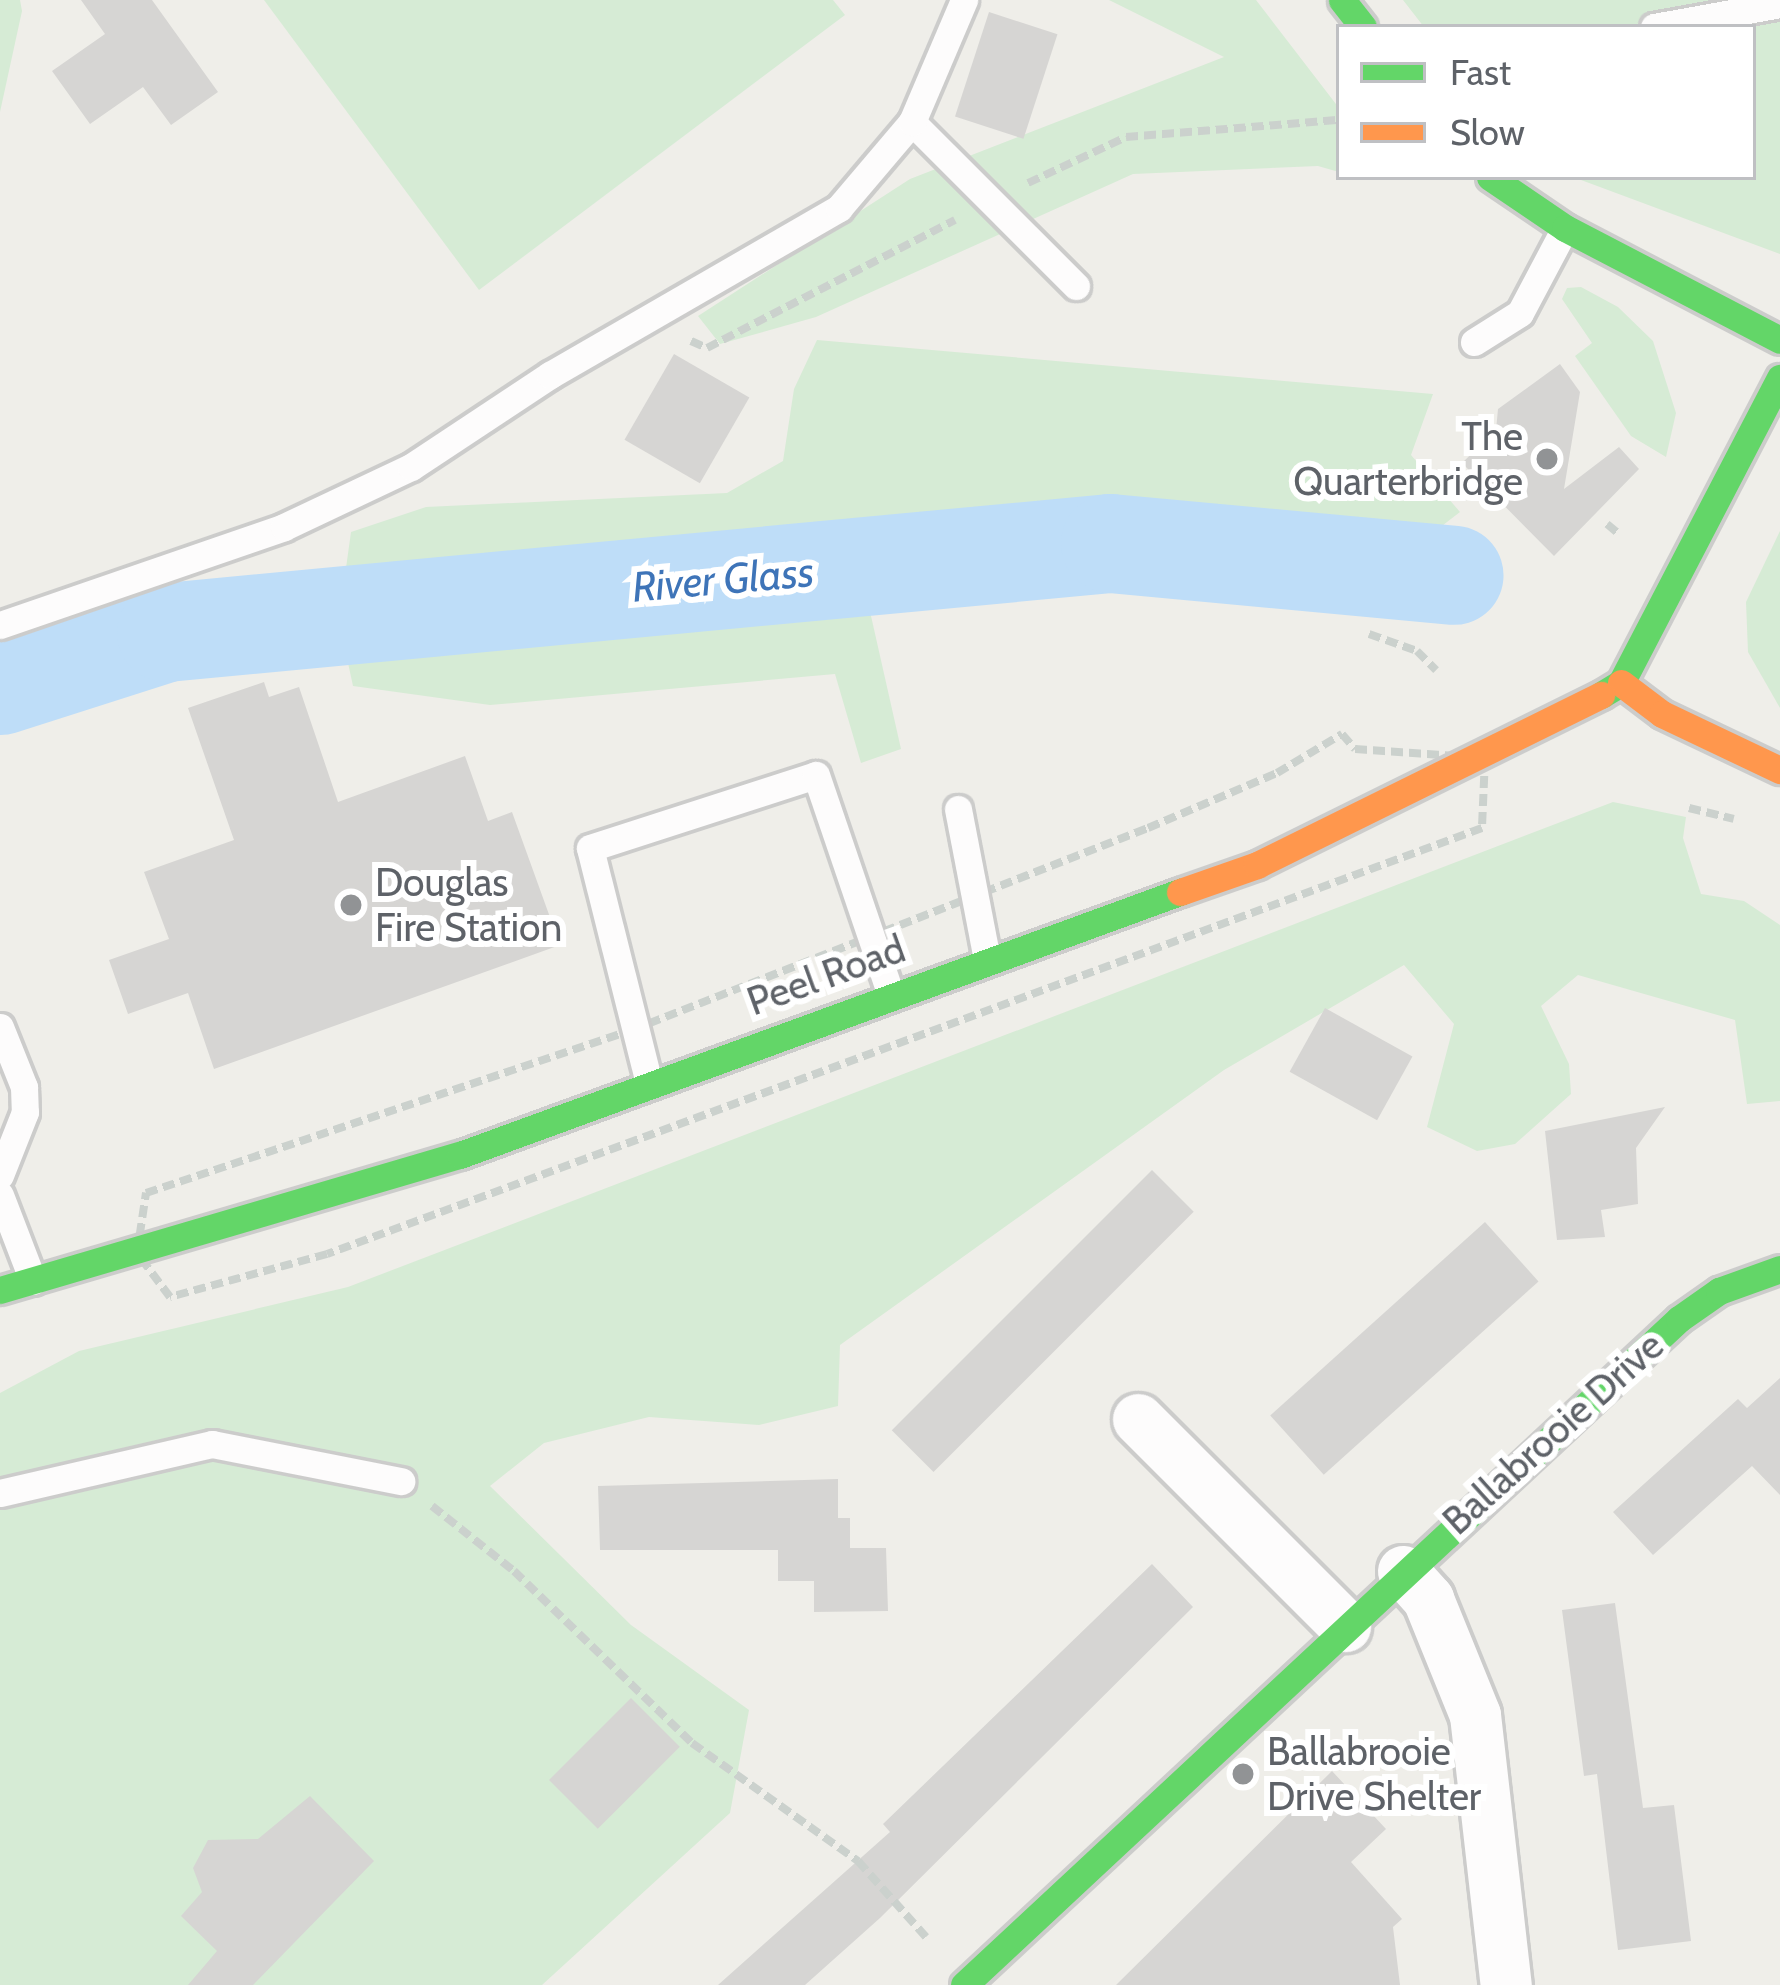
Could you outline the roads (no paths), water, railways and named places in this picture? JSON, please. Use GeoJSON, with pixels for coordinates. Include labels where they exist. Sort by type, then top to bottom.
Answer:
{"type":"FeatureCollection","features":[{"type":"Feature","properties":{"kind":"main road"},"geometry":{"type":"LineString","coordinates":[[1342,0],[1361,24]]}},
{"type":"Feature","properties":{"kind":"main road"},"geometry":{"type":"LineString","coordinates":[[1494,180],[1565,227],[1780,340]]}},
{"type":"Feature","properties":{"kind":"main road"},"geometry":{"type":"LineString","coordinates":[[1780,378],[1699,521],[1621,683],[1662,714],[1780,770]]}},
{"type":"Feature","properties":{"kind":"main road","name":"Peel Road"},"geometry":{"type":"LineString","coordinates":[[0,1290],[323,1201],[1352,824],[1621,683]]}},
{"type":"Feature","properties":{"kind":"main road","name":"Ballabrooie Drive"},"geometry":{"type":"LineString","coordinates":[[966,1983],[1403,1571],[1679,1319],[1719,1291],[1780,1269]]}},
{"type":"Feature","properties":{"kind":"street"},"geometry":{"type":"LineString","coordinates":[[1138,1419],[1346,1626]]}},
{"type":"Feature","properties":{"kind":"street"},"geometry":{"type":"LineString","coordinates":[[1403,1571],[1428,1599],[1475,1715],[1506,1985]]}},
{"type":"Feature","properties":{"kind":"lane"},"geometry":{"type":"LineString","coordinates":[[0,626],[284,527],[411,467],[839,208],[912,122],[964,0]]}},
{"type":"Feature","properties":{"kind":"lane"},"geometry":{"type":"LineString","coordinates":[[1670,24],[1780,4]]}},
{"type":"Feature","properties":{"kind":"lane"},"geometry":{"type":"LineString","coordinates":[[912,122],[1076,286]]}},
{"type":"Feature","properties":{"kind":"lane"},"geometry":{"type":"LineString","coordinates":[[1474,342],[1520,313],[1565,227]]}},
{"type":"Feature","properties":{"kind":"lane"},"geometry":{"type":"LineString","coordinates":[[649,1083],[590,848],[816,775],[890,992]]}},
{"type":"Feature","properties":{"kind":"lane"},"geometry":{"type":"LineString","coordinates":[[958,808],[987,960]]}},
{"type":"Feature","properties":{"kind":"lane"},"geometry":{"type":"LineString","coordinates":[[0,1028],[24,1087],[25,1112],[0,1175]]}},
{"type":"Feature","properties":{"kind":"lane"},"geometry":{"type":"LineString","coordinates":[[0,1195],[33,1281]]}},
{"type":"Feature","properties":{"kind":"lane"},"geometry":{"type":"LineString","coordinates":[[0,1493],[212,1444],[401,1481]]}},
{"type":"Feature","properties":{"kind":"waterway","name":"River Glass"},"geometry":{"type":"LineString","coordinates":[[0,685],[166,632],[1110,543],[1454,575]]}},
{"type":"Feature","properties":{"kind":"place","name":"The Quarterbridge"},"geometry":{"type":"Point","coordinates":[1547,459]}},
{"type":"Feature","properties":{"kind":"place","name":"Douglas Fire Station"},"geometry":{"type":"Point","coordinates":[351,905]}},
{"type":"Feature","properties":{"kind":"place","name":"Ballabrooie Drive Shelter"},"geometry":{"type":"Point","coordinates":[1243,1774]}}]}
